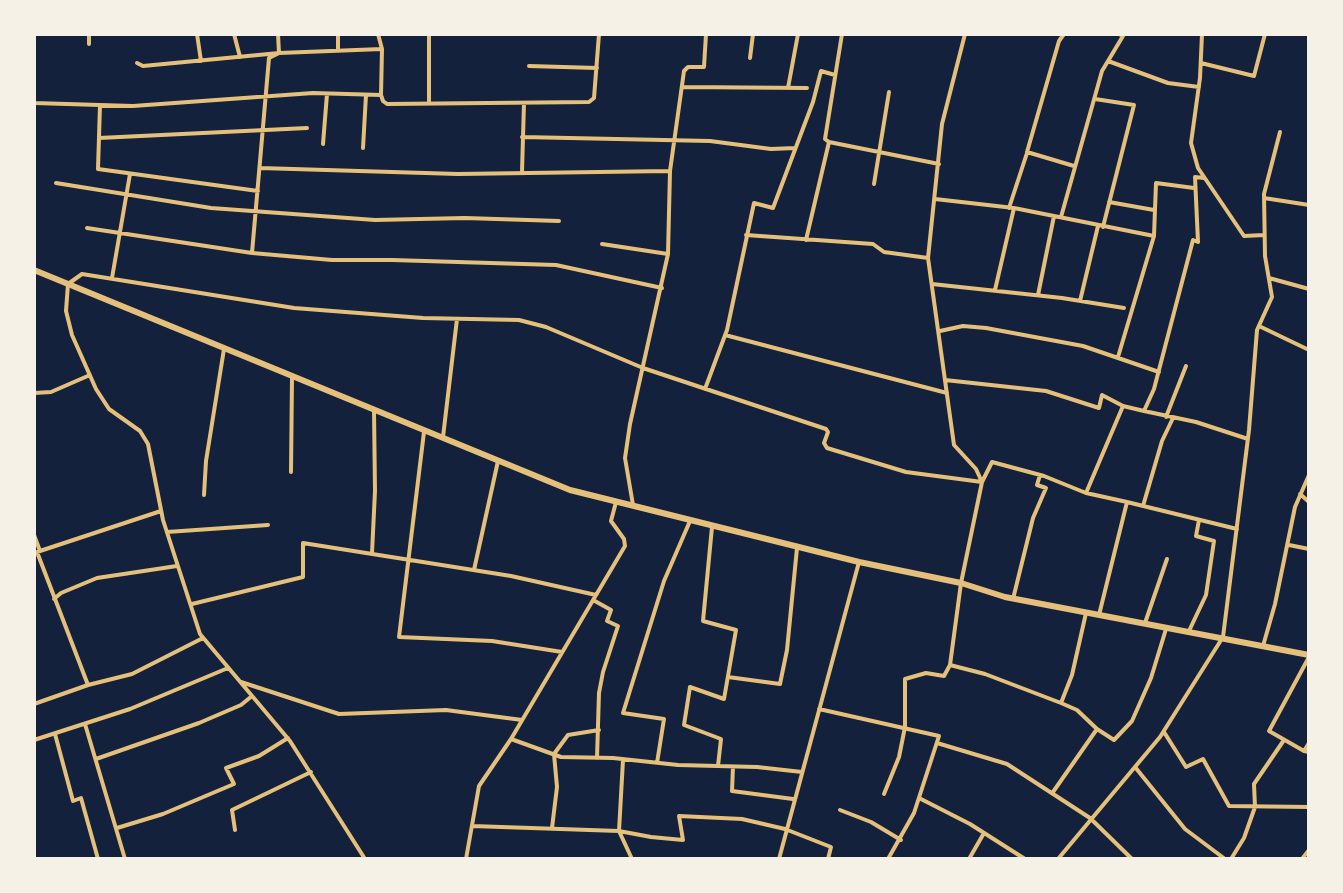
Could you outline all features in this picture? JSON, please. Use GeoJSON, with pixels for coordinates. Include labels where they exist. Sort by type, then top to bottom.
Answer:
{"type":"FeatureCollection","features":[{"type":"Feature","properties":{"kind":"main road"},"geometry":{"type":"LineString","coordinates":[[34,270],[570,490],[797,548],[961,583],[1013,599],[1309,656]]}},
{"type":"Feature","properties":{"kind":"street"},"geometry":{"type":"LineString","coordinates":[[89,34],[89,44]]}},
{"type":"Feature","properties":{"kind":"street"},"geometry":{"type":"LineString","coordinates":[[197,34],[201,61]]}},
{"type":"Feature","properties":{"kind":"street"},"geometry":{"type":"LineString","coordinates":[[234,34],[240,57]]}},
{"type":"Feature","properties":{"kind":"street"},"geometry":{"type":"LineString","coordinates":[[278,34],[279,53]]}},
{"type":"Feature","properties":{"kind":"street"},"geometry":{"type":"LineString","coordinates":[[338,34],[338,51]]}},
{"type":"Feature","properties":{"kind":"street"},"geometry":{"type":"LineString","coordinates":[[378,34],[382,49],[381,95],[387,104],[593,101],[599,34]]}},
{"type":"Feature","properties":{"kind":"street"},"geometry":{"type":"LineString","coordinates":[[429,34],[429,104]]}},
{"type":"Feature","properties":{"kind":"street"},"geometry":{"type":"LineString","coordinates":[[633,507],[625,458],[630,424],[668,254],[670,171],[685,69],[704,67],[706,34]]}},
{"type":"Feature","properties":{"kind":"street"},"geometry":{"type":"LineString","coordinates":[[750,58],[753,34]]}},
{"type":"Feature","properties":{"kind":"street"},"geometry":{"type":"LineString","coordinates":[[788,88],[798,34]]}},
{"type":"Feature","properties":{"kind":"street"},"geometry":{"type":"LineString","coordinates":[[806,240],[829,142],[824,134],[842,34]]}},
{"type":"Feature","properties":{"kind":"street"},"geometry":{"type":"LineString","coordinates":[[964,34],[942,124],[928,258],[954,445],[976,469],[982,482]]}},
{"type":"Feature","properties":{"kind":"street"},"geometry":{"type":"LineString","coordinates":[[995,290],[1027,152],[1059,41],[1064,34]]}},
{"type":"Feature","properties":{"kind":"street"},"geometry":{"type":"LineString","coordinates":[[1061,217],[1102,71],[1123,36],[1119,34]]}},
{"type":"Feature","properties":{"kind":"street"},"geometry":{"type":"LineString","coordinates":[[1202,34],[1191,143],[1198,168],[1244,236],[1265,235]]}},
{"type":"Feature","properties":{"kind":"street"},"geometry":{"type":"LineString","coordinates":[[1201,63],[1254,76],[1265,34]]}},
{"type":"Feature","properties":{"kind":"street"},"geometry":{"type":"LineString","coordinates":[[137,63],[143,66],[279,53],[382,49]]}},
{"type":"Feature","properties":{"kind":"street"},"geometry":{"type":"LineString","coordinates":[[252,253],[269,58],[279,53]]}},
{"type":"Feature","properties":{"kind":"street"},"geometry":{"type":"LineString","coordinates":[[1108,61],[1168,83],[1199,87]]}},
{"type":"Feature","properties":{"kind":"street"},"geometry":{"type":"LineString","coordinates":[[529,66],[597,68]]}},
{"type":"Feature","properties":{"kind":"street"},"geometry":{"type":"LineString","coordinates":[[705,389],[725,335],[754,203],[773,208],[813,102],[821,71],[835,75]]}},
{"type":"Feature","properties":{"kind":"street"},"geometry":{"type":"LineString","coordinates":[[683,87],[807,88]]}},
{"type":"Feature","properties":{"kind":"street"},"geometry":{"type":"LineString","coordinates":[[874,184],[889,92]]}},
{"type":"Feature","properties":{"kind":"street"},"geometry":{"type":"LineString","coordinates":[[323,144],[327,94]]}},
{"type":"Feature","properties":{"kind":"street"},"geometry":{"type":"LineString","coordinates":[[363,148],[366,95]]}},
{"type":"Feature","properties":{"kind":"street"},"geometry":{"type":"LineString","coordinates":[[34,96],[34,103],[133,106],[266,96],[381,95]]}},
{"type":"Feature","properties":{"kind":"street"},"geometry":{"type":"LineString","coordinates":[[1080,301],[1134,105],[1095,99]]}},
{"type":"Feature","properties":{"kind":"street"},"geometry":{"type":"LineString","coordinates":[[522,172],[524,102]]}},
{"type":"Feature","properties":{"kind":"street"},"geometry":{"type":"LineString","coordinates":[[100,105],[98,169],[258,191]]}},
{"type":"Feature","properties":{"kind":"street"},"geometry":{"type":"LineString","coordinates":[[99,138],[307,128]]}},
{"type":"Feature","properties":{"kind":"street"},"geometry":{"type":"LineString","coordinates":[[1058,859],[1164,732],[1223,637],[1259,326],[1272,297],[1264,198],[1280,132]]}},
{"type":"Feature","properties":{"kind":"street"},"geometry":{"type":"LineString","coordinates":[[522,137],[710,141],[771,149],[795,148]]}},
{"type":"Feature","properties":{"kind":"street"},"geometry":{"type":"LineString","coordinates":[[829,142],[939,164]]}},
{"type":"Feature","properties":{"kind":"street"},"geometry":{"type":"LineString","coordinates":[[1027,152],[1074,166]]}},
{"type":"Feature","properties":{"kind":"street"},"geometry":{"type":"LineString","coordinates":[[260,168],[385,174],[670,171]]}},
{"type":"Feature","properties":{"kind":"street"},"geometry":{"type":"LineString","coordinates":[[112,278],[131,173]]}},
{"type":"Feature","properties":{"kind":"street"},"geometry":{"type":"LineString","coordinates":[[1144,411],[1160,372],[1193,240],[1198,242],[1195,177],[1204,178]]}},
{"type":"Feature","properties":{"kind":"street"},"geometry":{"type":"LineString","coordinates":[[56,183],[211,208],[375,220],[465,218],[559,221]]}},
{"type":"Feature","properties":{"kind":"street"},"geometry":{"type":"LineString","coordinates":[[1118,357],[1154,236],[1156,183],[1195,188]]}},
{"type":"Feature","properties":{"kind":"street"},"geometry":{"type":"LineString","coordinates":[[1264,198],[1309,205]]}},
{"type":"Feature","properties":{"kind":"street"},"geometry":{"type":"LineString","coordinates":[[935,199],[1012,208],[1154,236]]}},
{"type":"Feature","properties":{"kind":"street"},"geometry":{"type":"LineString","coordinates":[[1109,202],[1155,210]]}},
{"type":"Feature","properties":{"kind":"street"},"geometry":{"type":"LineString","coordinates":[[1038,295],[1054,216]]}},
{"type":"Feature","properties":{"kind":"street"},"geometry":{"type":"LineString","coordinates":[[87,228],[252,253],[332,260],[556,265],[662,288]]}},
{"type":"Feature","properties":{"kind":"street"},"geometry":{"type":"LineString","coordinates":[[746,235],[873,244],[884,252],[928,258]]}},
{"type":"Feature","properties":{"kind":"street"},"geometry":{"type":"LineString","coordinates":[[602,244],[668,254]]}},
{"type":"Feature","properties":{"kind":"street"},"geometry":{"type":"LineString","coordinates":[[365,859],[288,738],[203,638],[161,511],[148,444],[140,431],[109,409],[72,335],[66,311],[68,284],[82,274],[294,308],[519,320],[546,327],[643,368],[826,429],[824,443],[827,448],[906,472],[982,482]]}},
{"type":"Feature","properties":{"kind":"street"},"geometry":{"type":"LineString","coordinates":[[1269,278],[1309,289]]}},
{"type":"Feature","properties":{"kind":"street"},"geometry":{"type":"LineString","coordinates":[[932,284],[1124,308]]}},
{"type":"Feature","properties":{"kind":"street"},"geometry":{"type":"LineString","coordinates":[[443,440],[457,318]]}},
{"type":"Feature","properties":{"kind":"street"},"geometry":{"type":"LineString","coordinates":[[940,331],[963,326],[986,328],[1083,346],[1160,372]]}},
{"type":"Feature","properties":{"kind":"street"},"geometry":{"type":"LineString","coordinates":[[1259,326],[1309,350]]}},
{"type":"Feature","properties":{"kind":"street"},"geometry":{"type":"LineString","coordinates":[[725,335],[947,393]]}},
{"type":"Feature","properties":{"kind":"street"},"geometry":{"type":"LineString","coordinates":[[204,495],[206,461],[224,349]]}},
{"type":"Feature","properties":{"kind":"street"},"geometry":{"type":"LineString","coordinates":[[1166,417],[1186,366]]}},
{"type":"Feature","properties":{"kind":"street"},"geometry":{"type":"LineString","coordinates":[[34,393],[51,392],[90,375]]}},
{"type":"Feature","properties":{"kind":"street"},"geometry":{"type":"LineString","coordinates":[[291,472],[292,377]]}},
{"type":"Feature","properties":{"kind":"street"},"geometry":{"type":"LineString","coordinates":[[945,380],[1046,391],[1099,408],[1102,395],[1123,406],[1196,422],[1248,439]]}},
{"type":"Feature","properties":{"kind":"street"},"geometry":{"type":"LineString","coordinates":[[1086,493],[1123,406]]}},
{"type":"Feature","properties":{"kind":"street"},"geometry":{"type":"LineString","coordinates":[[372,553],[374,411]]}},
{"type":"Feature","properties":{"kind":"street"},"geometry":{"type":"LineString","coordinates":[[1143,506],[1162,441],[1173,418]]}},
{"type":"Feature","properties":{"kind":"street"},"geometry":{"type":"LineString","coordinates":[[424,432],[399,637],[492,641],[562,652]]}},
{"type":"Feature","properties":{"kind":"street"},"geometry":{"type":"LineString","coordinates":[[474,570],[498,461]]}},
{"type":"Feature","properties":{"kind":"street"},"geometry":{"type":"LineString","coordinates":[[884,794],[899,757],[905,727],[905,679],[926,673],[944,676],[950,665],[961,583],[982,482],[992,462],[1040,475],[1086,493],[1237,529]]}},
{"type":"Feature","properties":{"kind":"street"},"geometry":{"type":"LineString","coordinates":[[1013,599],[1033,518],[1046,488],[1037,485],[1040,475]]}},
{"type":"Feature","properties":{"kind":"street"},"geometry":{"type":"LineString","coordinates":[[1263,646],[1289,545],[1295,507],[1309,475]]}},
{"type":"Feature","properties":{"kind":"street"},"geometry":{"type":"LineString","coordinates":[[1300,494],[1309,502]]}},
{"type":"Feature","properties":{"kind":"street"},"geometry":{"type":"LineString","coordinates":[[466,859],[479,786],[511,739],[625,546],[624,539],[611,521],[616,502]]}},
{"type":"Feature","properties":{"kind":"street"},"geometry":{"type":"LineString","coordinates":[[1099,615],[1127,502]]}},
{"type":"Feature","properties":{"kind":"street"},"geometry":{"type":"LineString","coordinates":[[37,552],[161,511]]}},
{"type":"Feature","properties":{"kind":"street"},"geometry":{"type":"LineString","coordinates":[[1189,631],[1206,595],[1214,541],[1196,536],[1199,520]]}},
{"type":"Feature","properties":{"kind":"street"},"geometry":{"type":"LineString","coordinates":[[657,763],[664,719],[623,713],[664,581],[690,521]]}},
{"type":"Feature","properties":{"kind":"street"},"geometry":{"type":"LineString","coordinates":[[167,532],[268,525]]}},
{"type":"Feature","properties":{"kind":"street"},"geometry":{"type":"LineString","coordinates":[[712,527],[703,621],[736,630],[724,699],[690,687],[684,725],[721,739],[718,766]]}},
{"type":"Feature","properties":{"kind":"street"},"geometry":{"type":"LineString","coordinates":[[34,535],[37,552],[88,685]]}},
{"type":"Feature","properties":{"kind":"street"},"geometry":{"type":"LineString","coordinates":[[192,604],[303,577],[303,543],[474,570],[594,597],[611,610],[607,621],[618,626],[599,693],[597,758]]}},
{"type":"Feature","properties":{"kind":"street"},"geometry":{"type":"LineString","coordinates":[[1289,545],[1309,549]]}},
{"type":"Feature","properties":{"kind":"street"},"geometry":{"type":"LineString","coordinates":[[728,677],[780,684],[787,650],[797,548]]}},
{"type":"Feature","properties":{"kind":"street"},"geometry":{"type":"LineString","coordinates":[[1145,623],[1167,559]]}},
{"type":"Feature","properties":{"kind":"street"},"geometry":{"type":"LineString","coordinates":[[779,859],[859,562]]}},
{"type":"Feature","properties":{"kind":"street"},"geometry":{"type":"LineString","coordinates":[[54,599],[97,578],[178,566]]}},
{"type":"Feature","properties":{"kind":"street"},"geometry":{"type":"LineString","coordinates":[[1061,703],[1072,675],[1086,612]]}},
{"type":"Feature","properties":{"kind":"street"},"geometry":{"type":"LineString","coordinates":[[950,665],[985,674],[1077,710],[1114,740],[1132,721],[1151,678],[1167,627]]}},
{"type":"Feature","properties":{"kind":"street"},"geometry":{"type":"LineString","coordinates":[[34,704],[132,674],[203,638]]}},
{"type":"Feature","properties":{"kind":"street"},"geometry":{"type":"LineString","coordinates":[[1309,656],[1269,731],[1307,752],[1309,743]]}},
{"type":"Feature","properties":{"kind":"street"},"geometry":{"type":"LineString","coordinates":[[34,740],[130,709],[228,668]]}},
{"type":"Feature","properties":{"kind":"street"},"geometry":{"type":"LineString","coordinates":[[239,681],[339,714],[446,710],[522,720]]}},
{"type":"Feature","properties":{"kind":"street"},"geometry":{"type":"LineString","coordinates":[[96,759],[199,723],[241,705],[252,696]]}},
{"type":"Feature","properties":{"kind":"street"},"geometry":{"type":"LineString","coordinates":[[819,709],[939,736],[919,798],[901,840],[888,859]]}},
{"type":"Feature","properties":{"kind":"street"},"geometry":{"type":"LineString","coordinates":[[85,724],[125,859]]}},
{"type":"Feature","properties":{"kind":"street"},"geometry":{"type":"LineString","coordinates":[[1053,792],[1097,729]]}},
{"type":"Feature","properties":{"kind":"street"},"geometry":{"type":"LineString","coordinates":[[552,828],[557,787],[554,754],[568,735],[599,730]]}},
{"type":"Feature","properties":{"kind":"street"},"geometry":{"type":"LineString","coordinates":[[1164,732],[1186,767],[1203,759],[1229,806],[1309,807]]}},
{"type":"Feature","properties":{"kind":"street"},"geometry":{"type":"LineString","coordinates":[[55,734],[73,801],[81,798],[98,859]]}},
{"type":"Feature","properties":{"kind":"street"},"geometry":{"type":"LineString","coordinates":[[117,828],[163,814],[234,784],[226,768],[259,756],[288,738]]}},
{"type":"Feature","properties":{"kind":"street"},"geometry":{"type":"LineString","coordinates":[[511,739],[561,757],[802,772]]}},
{"type":"Feature","properties":{"kind":"street"},"geometry":{"type":"LineString","coordinates":[[1231,859],[1244,838],[1255,807],[1254,784],[1284,740]]}},
{"type":"Feature","properties":{"kind":"street"},"geometry":{"type":"LineString","coordinates":[[937,743],[1007,764],[1090,818],[1132,859]]}},
{"type":"Feature","properties":{"kind":"street"},"geometry":{"type":"LineString","coordinates":[[623,759],[619,831],[632,859]]}},
{"type":"Feature","properties":{"kind":"street"},"geometry":{"type":"LineString","coordinates":[[733,767],[732,791],[794,800]]}},
{"type":"Feature","properties":{"kind":"street"},"geometry":{"type":"LineString","coordinates":[[1135,767],[1185,829],[1225,859]]}},
{"type":"Feature","properties":{"kind":"street"},"geometry":{"type":"LineString","coordinates":[[235,830],[232,810],[311,772]]}},
{"type":"Feature","properties":{"kind":"street"},"geometry":{"type":"LineString","coordinates":[[919,798],[984,832],[1025,859]]}},
{"type":"Feature","properties":{"kind":"street"},"geometry":{"type":"LineString","coordinates":[[840,810],[871,822],[901,840]]}},
{"type":"Feature","properties":{"kind":"street"},"geometry":{"type":"LineString","coordinates":[[472,826],[619,831],[683,840],[679,816],[742,819],[785,829],[831,847],[828,859]]}},
{"type":"Feature","properties":{"kind":"street"},"geometry":{"type":"LineString","coordinates":[[969,859],[984,832]]}},
{"type":"Feature","properties":{"kind":"street"},"geometry":{"type":"LineString","coordinates":[[1302,859],[1309,850]]}}]}
